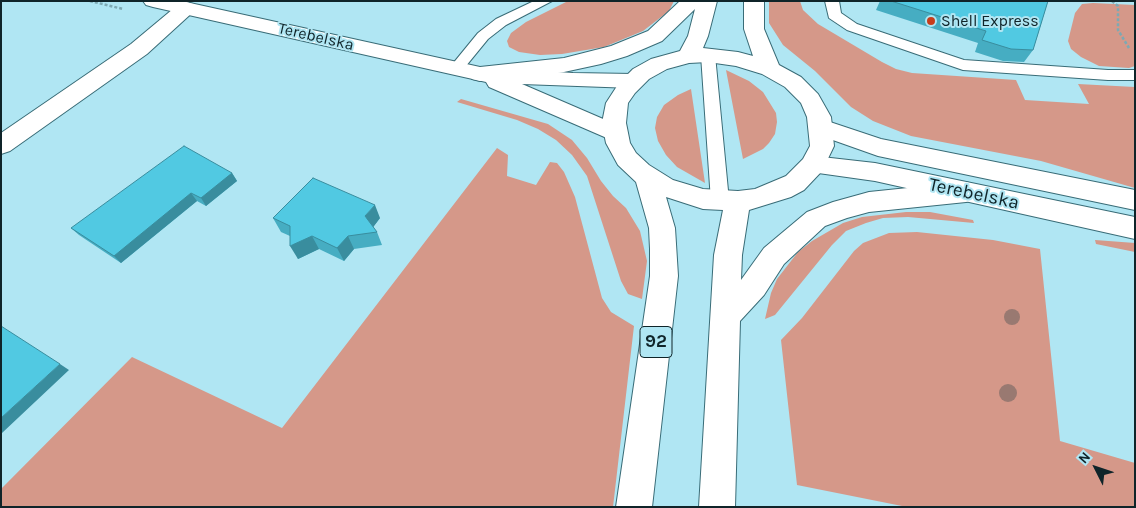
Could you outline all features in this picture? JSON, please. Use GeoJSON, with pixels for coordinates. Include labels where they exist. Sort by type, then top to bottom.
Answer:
{"type":"FeatureCollection","features":[{"type":"Feature","properties":{"kind":"main road","name":"Terebelska"},"geometry":{"type":"LineString","coordinates":[[153,1],[480,74],[573,80],[633,81]]}},
{"type":"Feature","properties":{"kind":"main road"},"geometry":{"type":"LineString","coordinates":[[480,74],[564,65],[619,51],[654,36],[678,16],[692,1]]}},
{"type":"Feature","properties":{"kind":"main road"},"geometry":{"type":"LineString","coordinates":[[698,56],[698,36],[707,1]]}},
{"type":"Feature","properties":{"kind":"main road"},"geometry":{"type":"LineString","coordinates":[[754,1],[754,29],[770,69]]}},
{"type":"Feature","properties":{"kind":"main road"},"geometry":{"type":"LineString","coordinates":[[1,145],[139,49],[186,8]]}},
{"type":"Feature","properties":{"kind":"main road"},"geometry":{"type":"LineString","coordinates":[[698,56],[738,59],[770,69],[794,82],[803,90],[816,109],[821,127],[822,146],[813,165],[795,183],[782,190],[755,199],[729,201],[683,194],[648,178],[627,159],[618,143],[614,123],[617,103],[633,81],[659,64],[698,56]]}},
{"type":"Feature","properties":{"kind":"main road","name":"Terebelska"},"geometry":{"type":"LineString","coordinates":[[480,74],[616,134]]}},
{"type":"Feature","properties":{"kind":"main road","name":"Terebelska"},"geometry":{"type":"LineString","coordinates":[[821,127],[878,148],[1135,200]]}},
{"type":"Feature","properties":{"kind":"main road","name":"Terebelska"},"geometry":{"type":"LineString","coordinates":[[813,165],[844,167],[874,172],[1135,228]]}},
{"type":"Feature","properties":{"kind":"main road","name":"92"},"geometry":{"type":"LineString","coordinates":[[634,507],[664,276],[662,228],[648,178]]}},
{"type":"Feature","properties":{"kind":"main road"},"geometry":{"type":"LineString","coordinates":[[726,316],[754,286],[774,256],[816,219],[842,209],[869,202],[966,192]]}},
{"type":"Feature","properties":{"kind":"main road"},"geometry":{"type":"LineString","coordinates":[[717,507],[726,316],[729,201]]}},
{"type":"Feature","properties":{"kind":"lane"},"geometry":{"type":"LineString","coordinates":[[456,69],[483,36],[502,22],[545,1]]}},
{"type":"Feature","properties":{"kind":"lane"},"geometry":{"type":"LineString","coordinates":[[832,1],[834,16],[852,27],[963,65],[1108,75],[1135,75]]}},
{"type":"Feature","properties":{"kind":"lane"},"geometry":{"type":"LineString","coordinates":[[698,56],[729,201]]}},
{"type":"Feature","properties":{"kind":"path"},"geometry":{"type":"LineString","coordinates":[[1112,1],[1118,6],[1118,30],[1131,50]]}},
{"type":"Feature","properties":{"kind":"shaded area"},"geometry":{"type":"Polygon","coordinates":[[[568,1],[674,1],[669,11],[643,31],[604,47],[562,54],[540,55],[519,52],[509,47],[507,41],[511,33],[526,22],[568,1]]]}},
{"type":"Feature","properties":{"kind":"shaded area"},"geometry":{"type":"Polygon","coordinates":[[[769,1],[800,1],[803,10],[818,24],[896,69],[912,73],[1016,80],[1025,100],[1089,104],[1078,84],[1135,87],[1135,188],[1041,161],[911,136],[873,121],[851,107],[815,71],[783,45],[769,23],[769,1]]]}},
{"type":"Feature","properties":{"kind":"shaded area"},"geometry":{"type":"Polygon","coordinates":[[[1082,4],[1135,5],[1135,66],[1129,68],[1099,66],[1081,57],[1071,49],[1068,41],[1075,13],[1082,4]]]}},
{"type":"Feature","properties":{"kind":"shaded area"},"geometry":{"type":"Polygon","coordinates":[[[726,70],[749,81],[763,92],[776,113],[775,134],[769,143],[763,149],[743,159],[726,70]]]}},
{"type":"Feature","properties":{"kind":"shaded area"},"geometry":{"type":"Polygon","coordinates":[[[691,89],[705,183],[677,167],[666,155],[658,141],[655,128],[657,117],[664,105],[691,89]]]}},
{"type":"Feature","properties":{"kind":"shaded area"},"geometry":{"type":"Polygon","coordinates":[[[461,99],[548,124],[572,140],[587,158],[601,181],[626,208],[640,231],[647,261],[642,299],[628,294],[621,281],[587,176],[572,155],[556,140],[538,129],[517,120],[457,102],[461,99]]]}},
{"type":"Feature","properties":{"kind":"shaded area"},"geometry":{"type":"Polygon","coordinates":[[[497,148],[508,155],[507,176],[536,185],[550,162],[557,163],[564,172],[575,197],[602,298],[611,312],[634,326],[613,507],[1,507],[1,489],[132,357],[282,428],[497,148]]]}},
{"type":"Feature","properties":{"kind":"shaded area"},"geometry":{"type":"Polygon","coordinates":[[[906,212],[930,212],[973,220],[974,223],[908,217],[883,218],[846,231],[832,245],[775,315],[765,319],[771,293],[777,279],[798,252],[812,241],[843,223],[862,217],[906,212]]]}},
{"type":"Feature","properties":{"kind":"shaded area"},"geometry":{"type":"Polygon","coordinates":[[[917,232],[993,240],[1040,249],[1060,441],[1135,463],[1135,507],[907,507],[797,485],[781,340],[802,318],[854,251],[863,243],[889,233],[917,232]]]}},
{"type":"Feature","properties":{"kind":"shaded area"},"geometry":{"type":"Polygon","coordinates":[[[1095,240],[1135,243],[1135,252],[1096,244],[1095,240]]]}},
{"type":"Feature","properties":{"kind":"building"},"geometry":{"type":"Polygon","coordinates":[[[891,1],[1048,1],[1033,50],[1011,49],[982,40],[986,31],[891,1]]]}},
{"type":"Feature","properties":{"kind":"building"},"geometry":{"type":"Polygon","coordinates":[[[184,146],[232,173],[201,198],[191,193],[114,256],[71,228],[184,146]]]}},
{"type":"Feature","properties":{"kind":"building"},"geometry":{"type":"Polygon","coordinates":[[[313,178],[375,205],[365,216],[377,232],[348,236],[337,248],[312,236],[290,246],[290,226],[273,218],[313,178]]]}},
{"type":"Feature","properties":{"kind":"building"},"geometry":{"type":"Polygon","coordinates":[[[1,326],[60,364],[1,418],[1,326]]]}},
{"type":"Feature","properties":{"kind":"place","name":"Shell Express"},"geometry":{"type":"Point","coordinates":[931,21]}}]}
